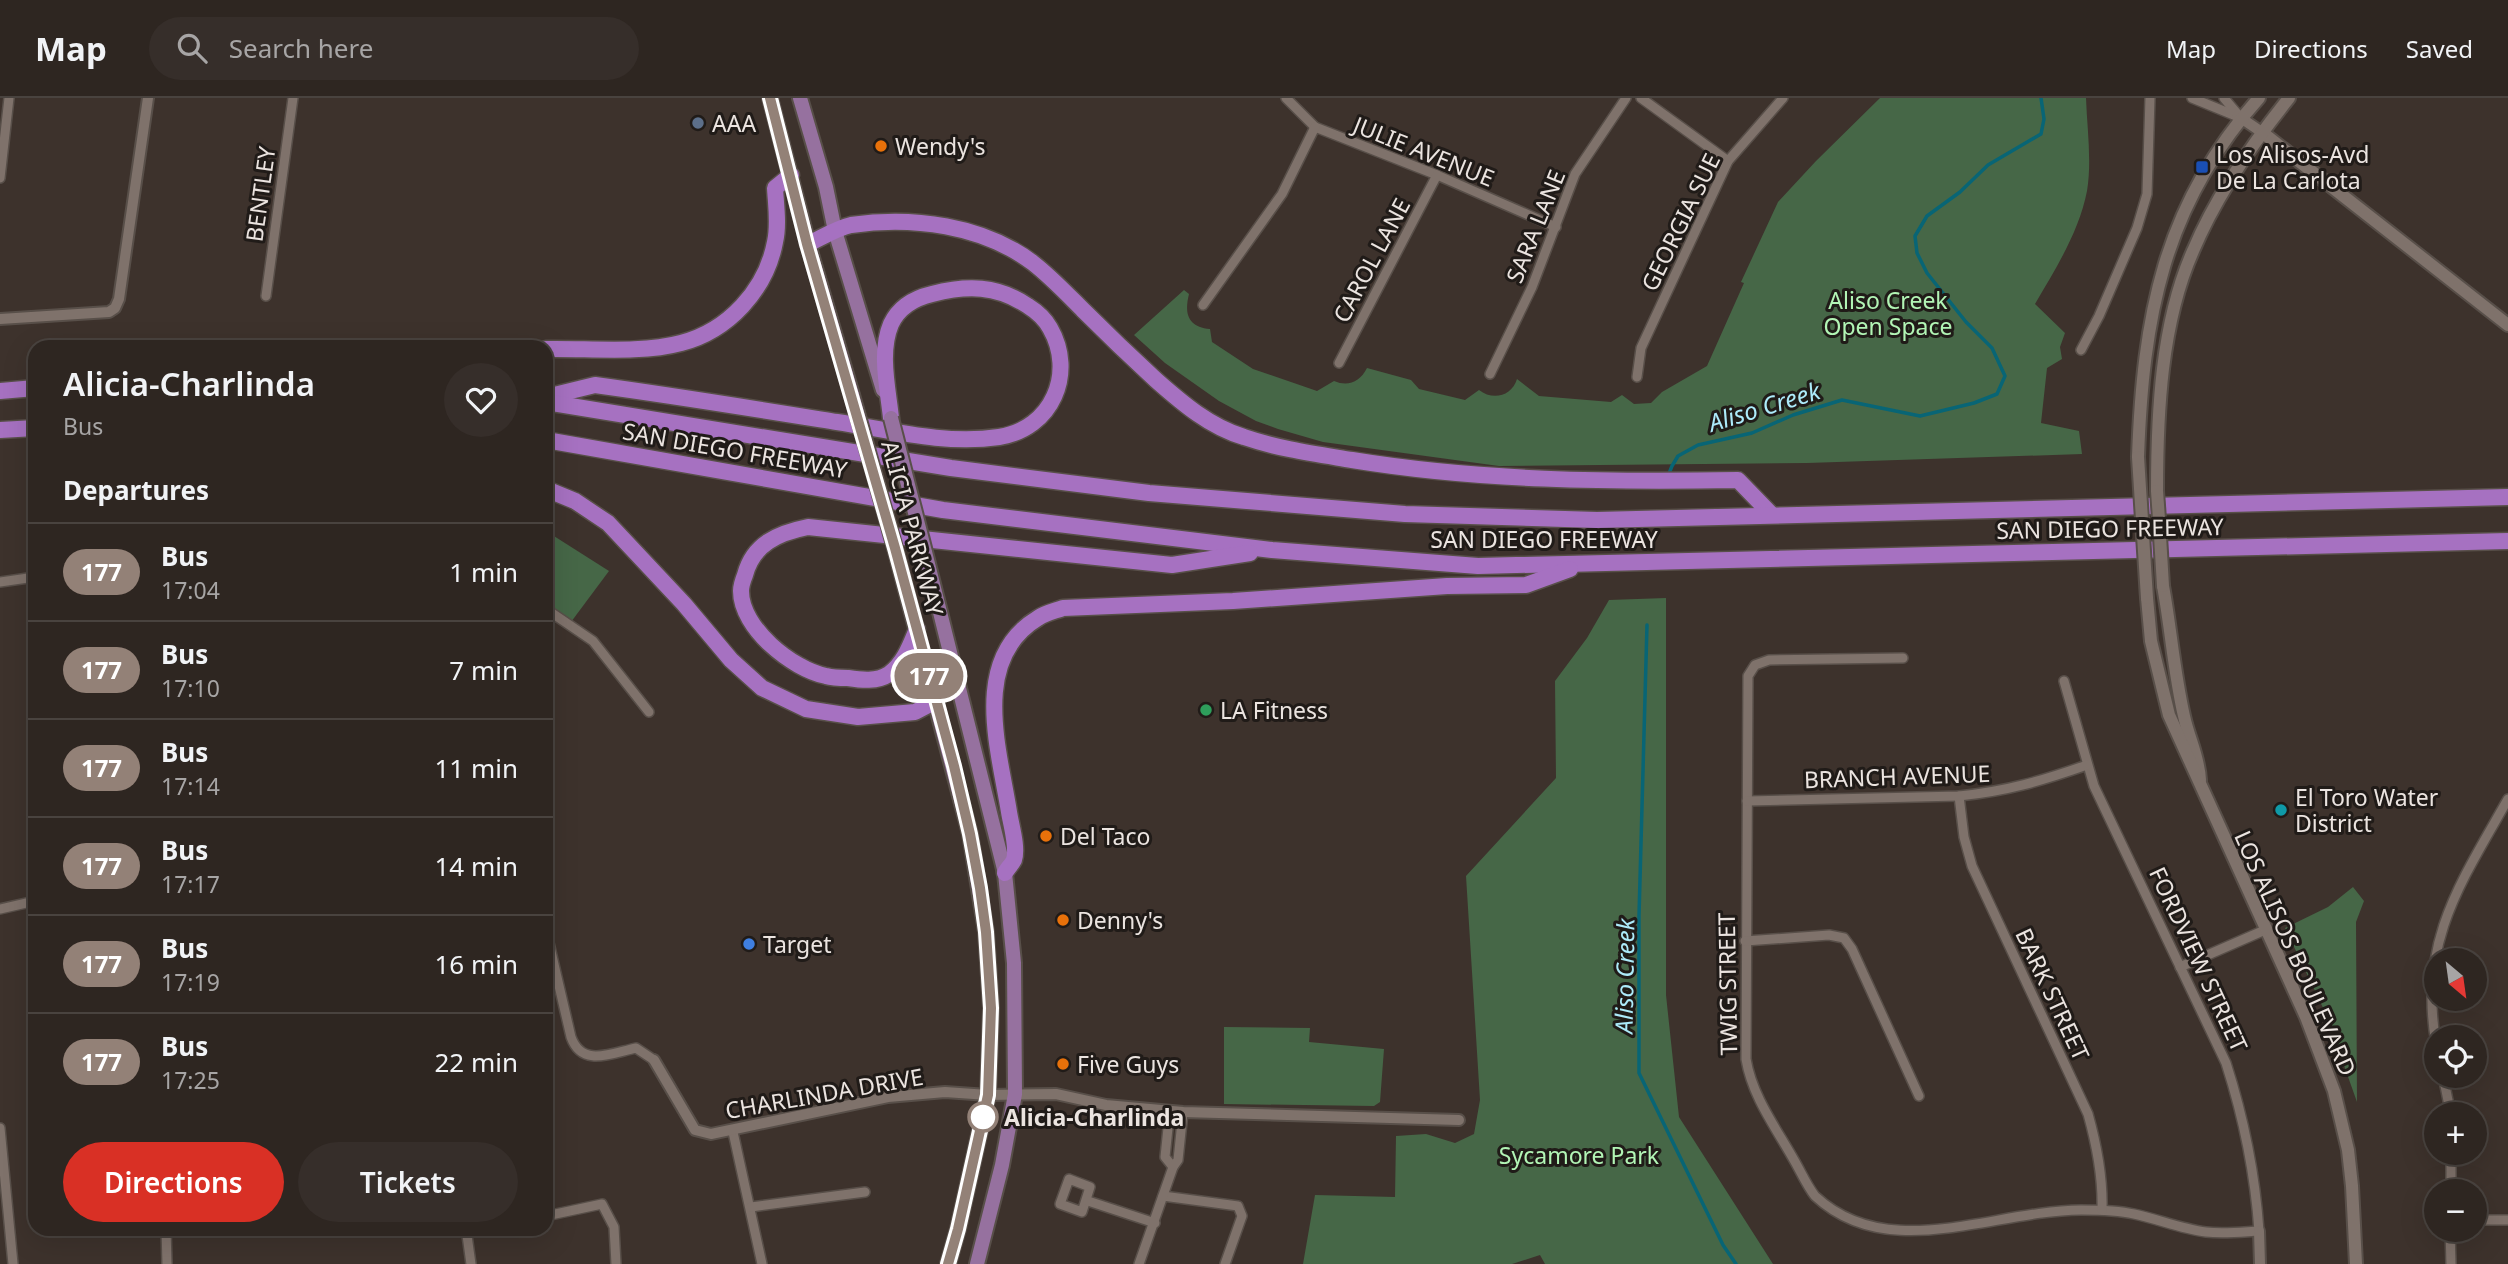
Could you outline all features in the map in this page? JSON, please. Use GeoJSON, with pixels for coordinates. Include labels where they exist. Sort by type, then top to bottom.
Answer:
{"type":"FeatureCollection","features":[{"type":"Feature","properties":{"kind":"highway"},"geometry":{"type":"LineString","coordinates":[[553,349],[657,347],[704,335],[728,320],[747,302],[765,273],[776,234],[775,188],[791,176]]}},
{"type":"Feature","properties":{"kind":"highway"},"geometry":{"type":"LineString","coordinates":[[807,244],[850,226],[918,222],[961,228],[1006,246],[1046,273],[1126,353],[1185,405],[1239,436],[1272,446],[1394,467],[1481,477],[1570,481],[1738,480],[1771,514]]}},
{"type":"Feature","properties":{"kind":"highway"},"geometry":{"type":"LineString","coordinates":[[553,397],[595,385],[931,438],[1000,437],[1035,422],[1055,398],[1061,382],[1061,367],[1056,341],[1049,325],[1035,310],[1012,295],[981,287],[956,288],[911,302],[900,310],[888,335],[886,362],[891,418]]}},
{"type":"Feature","properties":{"kind":"highway"},"geometry":{"type":"LineString","coordinates":[[0,391],[28,389]]}},
{"type":"Feature","properties":{"kind":"highway","name":"SAN DIEGO FREEWAY"},"geometry":{"type":"LineString","coordinates":[[553,400],[951,468],[1149,493],[1405,514],[1611,520],[2508,497]]}},
{"type":"Feature","properties":{"kind":"highway"},"geometry":{"type":"LineString","coordinates":[[0,430],[28,428]]}},
{"type":"Feature","properties":{"kind":"highway","name":"SAN DIEGO FREEWAY"},"geometry":{"type":"LineString","coordinates":[[553,441],[943,510],[1272,550],[1478,566],[2508,541]]}},
{"type":"Feature","properties":{"kind":"highway"},"geometry":{"type":"LineString","coordinates":[[553,492],[575,501],[608,523],[684,604],[731,660],[762,688],[806,709],[858,717],[915,712],[931,704]]}},
{"type":"Feature","properties":{"kind":"highway"},"geometry":{"type":"LineString","coordinates":[[917,629],[904,660],[887,675],[867,680],[825,676],[790,660],[762,638],[751,622],[741,590],[748,563],[763,544],[784,532],[808,527],[1172,565],[1272,550]]}},
{"type":"Feature","properties":{"kind":"highway"},"geometry":{"type":"LineString","coordinates":[[1005,879],[1014,859],[1011,824],[1000,764],[994,707],[995,687],[998,667],[1020,631],[1040,617],[1063,608],[1076,607],[1233,601],[1447,586],[1526,585],[1583,565]]}},
{"type":"Feature","properties":{"kind":"main road","name":"ALICIA PARKWAY"},"geometry":{"type":"LineString","coordinates":[[770,98],[807,244],[917,629],[931,704],[970,834],[980,888],[991,1008],[988,1095],[948,1264]]}},
{"type":"Feature","properties":{"kind":"main road","name":"ALICIA PARKWAY"},"geometry":{"type":"LineString","coordinates":[[800,98],[826,187],[835,232],[891,418],[1005,879],[1016,995],[1016,1094],[1002,1165],[977,1264]]}},
{"type":"Feature","properties":{"kind":"main road","name":"LOS ALISOS BOULEVARD"},"geometry":{"type":"LineString","coordinates":[[2259,98],[2213,156],[2188,200],[2151,316],[2140,395],[2138,457],[2147,598],[2151,641],[2168,715],[2315,1038],[2334,1091],[2348,1150],[2356,1264]]}},
{"type":"Feature","properties":{"kind":"main road","name":"LOS ALISOS BOULEVARD"},"geometry":{"type":"LineString","coordinates":[[2200,787],[2200,762],[2184,720],[2163,586],[2157,461],[2163,371],[2174,315],[2192,254],[2207,221],[2263,133],[2289,98]]}},
{"type":"Feature","properties":{"kind":"main road"},"geometry":{"type":"LineString","coordinates":[[2263,133],[2508,325]]}},
{"type":"Feature","properties":{"kind":"main road"},"geometry":{"type":"LineString","coordinates":[[931,704],[960,690]]}},
{"type":"Feature","properties":{"kind":"main road"},"geometry":{"type":"LineString","coordinates":[[980,888],[1005,879]]}},
{"type":"Feature","properties":{"kind":"street"},"geometry":{"type":"LineString","coordinates":[[0,178],[9,98]]}},
{"type":"Feature","properties":{"kind":"street"},"geometry":{"type":"LineString","coordinates":[[0,319],[109,312],[115,308],[119,299],[148,98]]}},
{"type":"Feature","properties":{"kind":"street","name":"BENTLEY"},"geometry":{"type":"LineString","coordinates":[[266,296],[293,98]]}},
{"type":"Feature","properties":{"kind":"street","name":"JULIE AVENUE"},"geometry":{"type":"LineString","coordinates":[[1286,98],[1315,127],[1437,175],[1556,227]]}},
{"type":"Feature","properties":{"kind":"street","name":"SARA LANE"},"geometry":{"type":"LineString","coordinates":[[1490,374],[1532,287],[1575,174],[1626,98]]}},
{"type":"Feature","properties":{"kind":"street"},"geometry":{"type":"LineString","coordinates":[[1641,98],[1728,161]]}},
{"type":"Feature","properties":{"kind":"street","name":"GEORGIA SUE"},"geometry":{"type":"LineString","coordinates":[[1637,377],[1641,348],[1728,161],[1783,98]]}},
{"type":"Feature","properties":{"kind":"street"},"geometry":{"type":"LineString","coordinates":[[2081,350],[2099,316],[2137,228],[2147,194],[2150,98]]}},
{"type":"Feature","properties":{"kind":"street"},"geometry":{"type":"LineString","coordinates":[[2192,98],[2241,118],[2263,133]]}},
{"type":"Feature","properties":{"kind":"street"},"geometry":{"type":"LineString","coordinates":[[2224,98],[2241,118]]}},
{"type":"Feature","properties":{"kind":"street"},"geometry":{"type":"LineString","coordinates":[[1203,304],[1282,194],[1315,127]]}},
{"type":"Feature","properties":{"kind":"street","name":"CAROL LANE"},"geometry":{"type":"LineString","coordinates":[[1339,363],[1437,175]]}},
{"type":"Feature","properties":{"kind":"street"},"geometry":{"type":"LineString","coordinates":[[0,582],[28,578]]}},
{"type":"Feature","properties":{"kind":"street"},"geometry":{"type":"LineString","coordinates":[[553,614],[593,641],[649,712]]}},
{"type":"Feature","properties":{"kind":"street","name":"TWIG STREET"},"geometry":{"type":"LineString","coordinates":[[1886,1239],[1840,1220],[1813,1194],[1754,1088],[1746,1059],[1747,687],[1751,668],[1759,662],[1769,660],[1903,658]]}},
{"type":"Feature","properties":{"kind":"street","name":"FORDVIEW STREET"},"geometry":{"type":"LineString","coordinates":[[2064,681],[2087,765],[2227,1063],[2241,1107],[2255,1181],[2260,1264]]}},
{"type":"Feature","properties":{"kind":"street","name":"BRANCH AVENUE"},"geometry":{"type":"LineString","coordinates":[[1746,801],[1959,796],[2015,788],[2087,765]]}},
{"type":"Feature","properties":{"kind":"street","name":"BARK STREET"},"geometry":{"type":"LineString","coordinates":[[1959,796],[1964,837],[1972,866],[2088,1114],[2103,1186],[2102,1210]]}},
{"type":"Feature","properties":{"kind":"street"},"geometry":{"type":"LineString","coordinates":[[2433,1025],[2432,980],[2440,933],[2454,895],[2508,799]]}},
{"type":"Feature","properties":{"kind":"street"},"geometry":{"type":"LineString","coordinates":[[0,908],[28,902]]}},
{"type":"Feature","properties":{"kind":"street"},"geometry":{"type":"LineString","coordinates":[[2180,967],[2265,930]]}},
{"type":"Feature","properties":{"kind":"street"},"geometry":{"type":"LineString","coordinates":[[1745,941],[1829,935],[1844,938],[1852,948],[1919,1096]]}},
{"type":"Feature","properties":{"kind":"street"},"geometry":{"type":"LineString","coordinates":[[553,960],[571,1037],[577,1049],[596,1058],[636,1048],[654,1060]]}},
{"type":"Feature","properties":{"kind":"street","name":"CHARLINDA DRIVE"},"geometry":{"type":"LineString","coordinates":[[654,1060],[695,1130],[711,1135],[888,1097],[945,1093],[1056,1094],[1106,1105],[1183,1112],[1459,1120]]}},
{"type":"Feature","properties":{"kind":"street"},"geometry":{"type":"LineString","coordinates":[[1162,1110],[1168,1128],[1165,1157],[1173,1167]]}},
{"type":"Feature","properties":{"kind":"street"},"geometry":{"type":"LineString","coordinates":[[1139,1264],[1173,1167],[1178,1160],[1183,1112]]}},
{"type":"Feature","properties":{"kind":"street"},"geometry":{"type":"LineString","coordinates":[[0,1128],[13,1264]]}},
{"type":"Feature","properties":{"kind":"street"},"geometry":{"type":"LineString","coordinates":[[733,1132],[762,1264]]}},
{"type":"Feature","properties":{"kind":"street"},"geometry":{"type":"LineString","coordinates":[[751,1208],[865,1192]]}},
{"type":"Feature","properties":{"kind":"street"},"geometry":{"type":"LineString","coordinates":[[1163,1196],[1238,1206],[1242,1216],[1225,1264]]}},
{"type":"Feature","properties":{"kind":"street"},"geometry":{"type":"LineString","coordinates":[[1088,1201],[1155,1223]]}},
{"type":"Feature","properties":{"kind":"street"},"geometry":{"type":"LineString","coordinates":[[553,1214],[602,1204],[614,1227],[616,1264]]}},
{"type":"Feature","properties":{"kind":"street"},"geometry":{"type":"LineString","coordinates":[[1928,1241],[2025,1216],[2065,1210],[2133,1213],[2203,1232],[2224,1234],[2259,1231]]}},
{"type":"Feature","properties":{"kind":"street"},"geometry":{"type":"LineString","coordinates":[[2487,1220],[2508,1220]]}},
{"type":"Feature","properties":{"kind":"street"},"geometry":{"type":"LineString","coordinates":[[166,1236],[167,1264]]}},
{"type":"Feature","properties":{"kind":"street"},"geometry":{"type":"LineString","coordinates":[[468,1236],[471,1264]]}},
{"type":"Feature","properties":{"kind":"street"},"geometry":{"type":"LineString","coordinates":[[2450,1242],[2451,1264]]}},
{"type":"Feature","properties":{"kind":"green space","name":"Aliso Creek Open Space"},"geometry":{"type":"Polygon","coordinates":[[[1880,98],[2086,98],[2089,144],[2087,191],[2066,249],[2035,304],[2065,333],[2060,347],[2062,359],[2047,368],[2041,423],[2079,431],[2082,454],[1807,463],[1499,466],[1323,442],[1278,429],[1256,421],[1219,401],[1165,363],[1134,335],[1184,290],[1189,294],[1189,318],[1197,326],[1210,329],[1212,342],[1253,369],[1317,391],[1334,381],[1353,382],[1361,377],[1367,368],[1411,380],[1419,389],[1465,400],[1479,390],[1496,396],[1506,393],[1515,385],[1517,379],[1539,396],[1611,402],[1622,395],[1634,404],[1651,403],[1662,392],[1707,366],[1744,283],[1741,282],[1778,202],[1880,98]]]}},
{"type":"Feature","properties":{"kind":"green space"},"geometry":{"type":"Polygon","coordinates":[[[553,535],[609,571],[571,622],[553,613],[553,535]]]}},
{"type":"Feature","properties":{"kind":"green space","name":"Sycamore Park"},"geometry":{"type":"Polygon","coordinates":[[[1666,598],[1666,995],[1679,1117],[1773,1264],[1545,1264],[1540,1255],[1512,1264],[1303,1264],[1315,1195],[1395,1197],[1396,1136],[1426,1134],[1455,1143],[1474,1134],[1480,1100],[1466,876],[1556,778],[1555,681],[1587,638],[1609,600],[1666,598]]]}},
{"type":"Feature","properties":{"kind":"green space"},"geometry":{"type":"Polygon","coordinates":[[[2353,887],[2364,901],[2356,922],[2357,1102],[2325,1012],[2285,928],[2328,907],[2353,887]]]}},
{"type":"Feature","properties":{"kind":"green space"},"geometry":{"type":"Polygon","coordinates":[[[1224,1027],[1310,1028],[1309,1042],[1384,1049],[1380,1102],[1374,1106],[1224,1104],[1224,1027]]]}},
{"type":"Feature","properties":{"kind":"waterway","name":"Aliso Creek"},"geometry":{"type":"LineString","coordinates":[[1668,476],[1678,456],[1698,445],[1752,433],[1793,415],[1842,400],[1920,416],[1974,403],[1997,394],[2005,376],[1992,348],[1966,322],[1927,273],[1917,253],[1915,236],[1927,216],[1960,192],[1988,165],[2041,134],[2044,119],[2041,98]]}},
{"type":"Feature","properties":{"kind":"waterway","name":"Aliso Creek"},"geometry":{"type":"LineString","coordinates":[[1647,625],[1639,916],[1639,1073],[1723,1245],[1736,1264]]}},
{"type":"Feature","properties":{"kind":"bus line","name":"177"},"geometry":{"type":"LineString","coordinates":[[770,98],[807,244],[852,395],[954,766],[980,888],[991,1008],[988,1095],[948,1264]]}},
{"type":"Feature","properties":{"kind":"place","name":"AAA"},"geometry":{"type":"Point","coordinates":[698,123]}},
{"type":"Feature","properties":{"kind":"place","name":"Wendy's"},"geometry":{"type":"Point","coordinates":[881,146]}},
{"type":"Feature","properties":{"kind":"place","name":"Los Alisos-Avd De La Carlota"},"geometry":{"type":"Point","coordinates":[2202,167]}},
{"type":"Feature","properties":{"kind":"place","name":"LA Fitness"},"geometry":{"type":"Point","coordinates":[1206,710]}},
{"type":"Feature","properties":{"kind":"place","name":"El Toro Water District"},"geometry":{"type":"Point","coordinates":[2281,810]}},
{"type":"Feature","properties":{"kind":"place","name":"Del Taco"},"geometry":{"type":"Point","coordinates":[1046,836]}},
{"type":"Feature","properties":{"kind":"place","name":"Denny's"},"geometry":{"type":"Point","coordinates":[1063,920]}},
{"type":"Feature","properties":{"kind":"place","name":"Target"},"geometry":{"type":"Point","coordinates":[749,944]}},
{"type":"Feature","properties":{"kind":"place","name":"Five Guys"},"geometry":{"type":"Point","coordinates":[1063,1064]}},
{"type":"Feature","properties":{"kind":"place","name":"Alicia-Charlinda"},"geometry":{"type":"Point","coordinates":[983,1117]}}]}
